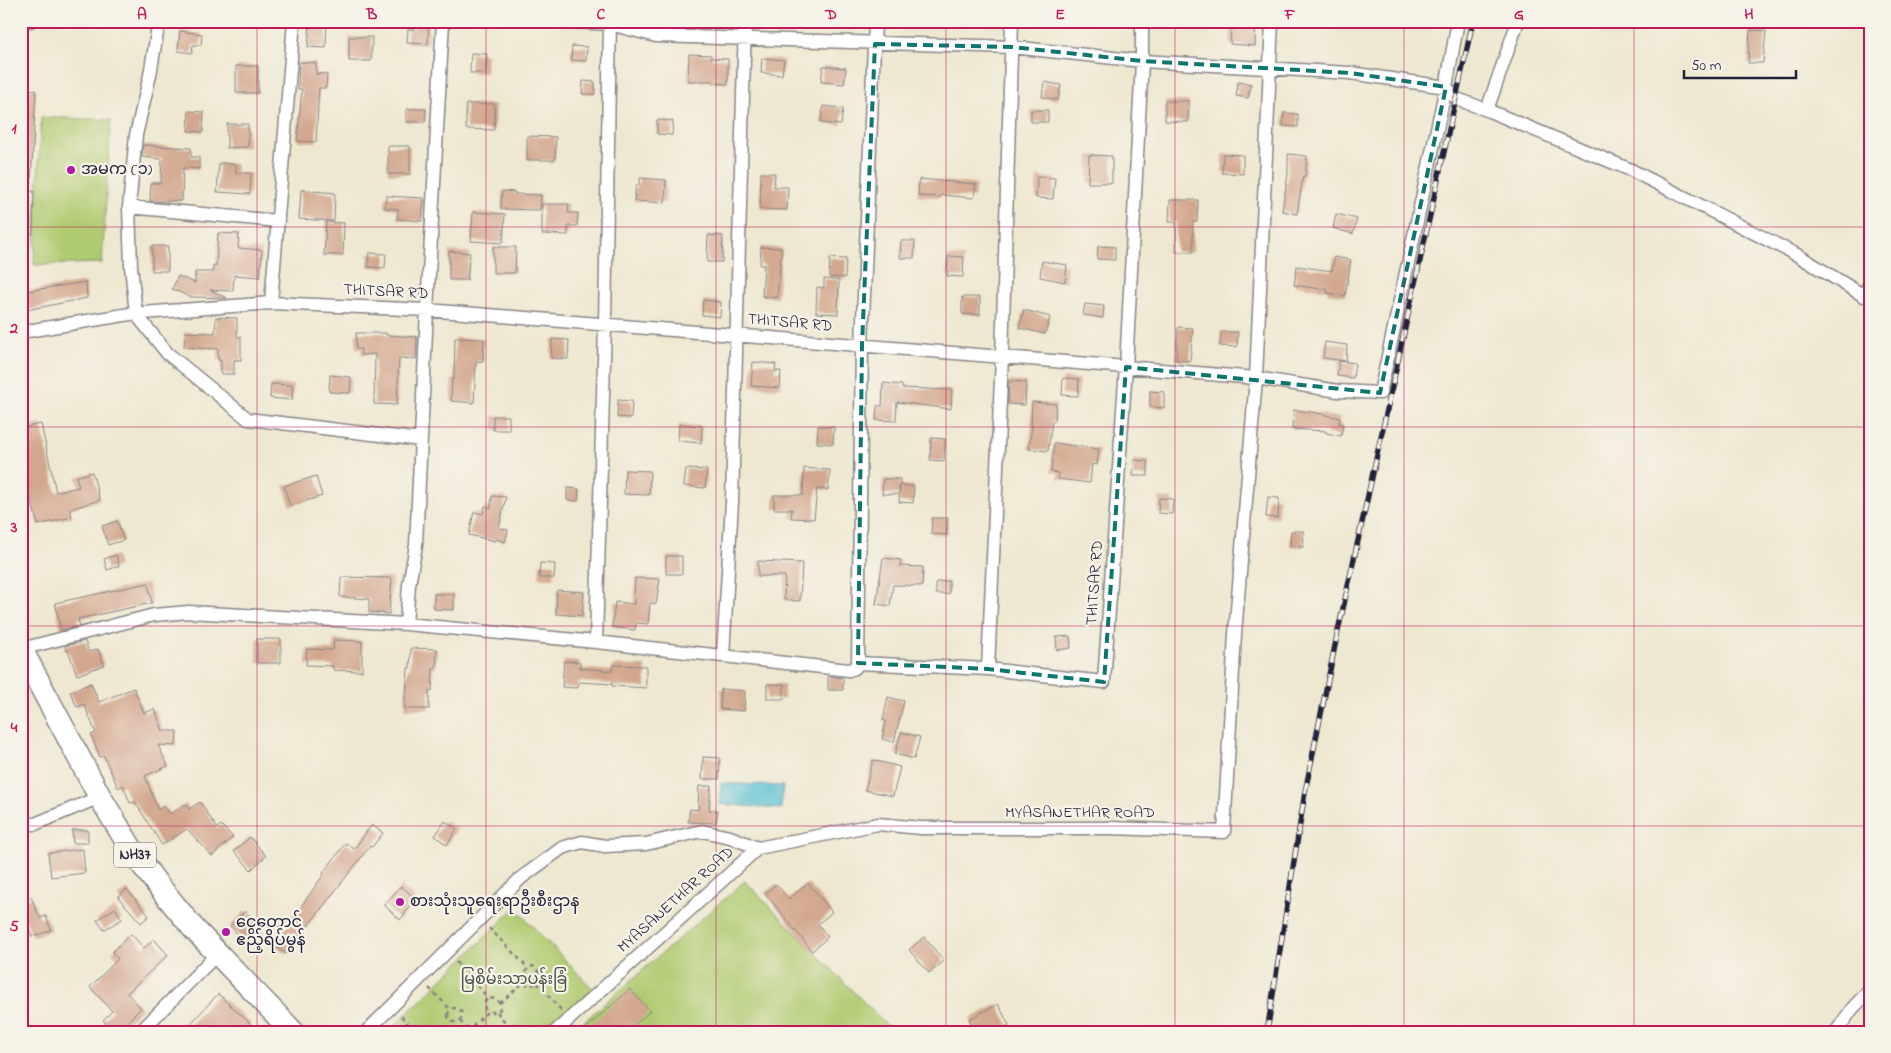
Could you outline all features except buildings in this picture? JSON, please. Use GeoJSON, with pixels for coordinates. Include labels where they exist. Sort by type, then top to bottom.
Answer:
{"type":"FeatureCollection","features":[{"type":"Feature","properties":{"kind":"highway","name":"NH37"},"geometry":{"type":"LineString","coordinates":[[21,649],[100,797],[133,852],[194,929],[293,1032]]}},
{"type":"Feature","properties":{"kind":"street"},"geometry":{"type":"LineString","coordinates":[[21,22],[30,21]]}},
{"type":"Feature","properties":{"kind":"street"},"geometry":{"type":"LineString","coordinates":[[159,21],[150,75],[136,135],[129,207],[130,266],[136,314],[167,353],[248,419],[420,440]]}},
{"type":"Feature","properties":{"kind":"street"},"geometry":{"type":"LineString","coordinates":[[271,303],[294,21]]}},
{"type":"Feature","properties":{"kind":"street"},"geometry":{"type":"LineString","coordinates":[[406,624],[409,585],[416,545],[443,21]]}},
{"type":"Feature","properties":{"kind":"street"},"geometry":{"type":"LineString","coordinates":[[558,21],[610,23],[656,36],[1012,47],[1142,61],[1350,73],[1446,87],[1457,99],[1631,170],[1799,256],[1864,296],[1870,283]]}},
{"type":"Feature","properties":{"kind":"street"},"geometry":{"type":"LineString","coordinates":[[722,656],[732,502],[735,335],[745,21]]}},
{"type":"Feature","properties":{"kind":"street"},"geometry":{"type":"LineString","coordinates":[[21,649],[154,615],[189,612],[406,624],[596,642],[850,670],[855,668],[858,663],[862,345],[876,21]]}},
{"type":"Feature","properties":{"kind":"street"},"geometry":{"type":"LineString","coordinates":[[858,663],[988,669],[1002,357],[1012,21]]}},
{"type":"Feature","properties":{"kind":"street"},"geometry":{"type":"LineString","coordinates":[[1142,21],[1142,61],[1126,367],[1256,378],[1338,391],[1380,393],[1446,87],[1458,21]]}},
{"type":"Feature","properties":{"kind":"street"},"geometry":{"type":"LineString","coordinates":[[1256,378],[1272,21]]}},
{"type":"Feature","properties":{"kind":"street"},"geometry":{"type":"LineString","coordinates":[[1487,110],[1518,21]]}},
{"type":"Feature","properties":{"kind":"street"},"geometry":{"type":"LineString","coordinates":[[596,642],[605,324],[610,23]]}},
{"type":"Feature","properties":{"kind":"street"},"geometry":{"type":"LineString","coordinates":[[129,207],[278,221]]}},
{"type":"Feature","properties":{"kind":"street","name":"THITSAR RD"},"geometry":{"type":"LineString","coordinates":[[21,332],[136,314],[271,303],[427,310],[1126,367],[1104,682],[988,669]]}},
{"type":"Feature","properties":{"kind":"street","name":"MYASANETHAR ROAD"},"geometry":{"type":"LineString","coordinates":[[555,1032],[758,848],[878,824],[921,828],[1110,828],[1224,832],[1235,634],[1256,378]]}},
{"type":"Feature","properties":{"kind":"street"},"geometry":{"type":"LineString","coordinates":[[21,824],[35,824],[100,797]]}},
{"type":"Feature","properties":{"kind":"street"},"geometry":{"type":"LineString","coordinates":[[366,1032],[520,878],[562,848],[582,842],[605,846],[646,844],[702,831],[730,837],[758,848]]}},
{"type":"Feature","properties":{"kind":"street"},"geometry":{"type":"LineString","coordinates":[[140,1032],[218,953]]}},
{"type":"Feature","properties":{"kind":"street"},"geometry":{"type":"LineString","coordinates":[[1836,1032],[1852,1009],[1870,990]]}},
{"type":"Feature","properties":{"kind":"path"},"geometry":{"type":"LineString","coordinates":[[480,918],[528,968]]}},
{"type":"Feature","properties":{"kind":"path"},"geometry":{"type":"LineString","coordinates":[[446,951],[488,998],[492,997],[500,1003]]}},
{"type":"Feature","properties":{"kind":"path"},"geometry":{"type":"LineString","coordinates":[[524,983],[524,975],[528,968],[533,966],[539,973],[537,983]]}},
{"type":"Feature","properties":{"kind":"path"},"geometry":{"type":"LineString","coordinates":[[420,978],[451,1010]]}},
{"type":"Feature","properties":{"kind":"path"},"geometry":{"type":"LineString","coordinates":[[524,983],[530,986],[537,983]]}},
{"type":"Feature","properties":{"kind":"path"},"geometry":{"type":"LineString","coordinates":[[500,1003],[524,983]]}},
{"type":"Feature","properties":{"kind":"path"},"geometry":{"type":"LineString","coordinates":[[537,983],[569,1018]]}},
{"type":"Feature","properties":{"kind":"path"},"geometry":{"type":"LineString","coordinates":[[488,998],[484,1003],[485,1009],[488,1012]]}},
{"type":"Feature","properties":{"kind":"path"},"geometry":{"type":"LineString","coordinates":[[497,1012],[500,1009],[500,1003]]}},
{"type":"Feature","properties":{"kind":"path"},"geometry":{"type":"LineString","coordinates":[[392,1007],[415,1032]]}},
{"type":"Feature","properties":{"kind":"path"},"geometry":{"type":"LineString","coordinates":[[458,1008],[461,1011],[460,1021],[452,1022],[449,1020],[448,1014],[451,1010],[458,1008]]}},
{"type":"Feature","properties":{"kind":"path"},"geometry":{"type":"LineString","coordinates":[[460,1021],[468,1031],[488,1012],[497,1012],[514,1032]]}},
{"type":"Feature","properties":{"kind":"highlighted area"},"geometry":{"type":"Polygon","coordinates":[[[875,44],[1012,47],[1142,61],[1350,73],[1446,87],[1380,393],[1126,367],[1104,682],[988,669],[858,663],[862,345],[875,44]]]}},
{"type":"Feature","properties":{"kind":"green space"},"geometry":{"type":"Polygon","coordinates":[[[41,117],[111,120],[102,263],[34,265],[41,117]]]}},
{"type":"Feature","properties":{"kind":"green space"},"geometry":{"type":"Polygon","coordinates":[[[745,881],[893,1032],[572,1032],[745,881]]]}},
{"type":"Feature","properties":{"kind":"green space","name":"မြစိမ်းသာပန်းခြံ"},"geometry":{"type":"Polygon","coordinates":[[[515,908],[594,990],[545,1032],[388,1032],[515,908]]]}},
{"type":"Feature","properties":{"kind":"water"},"geometry":{"type":"Polygon","coordinates":[[[721,783],[783,786],[781,809],[719,804],[721,783]]]}},
{"type":"Feature","properties":{"kind":"railway"},"geometry":{"type":"LineString","coordinates":[[1267,1032],[1305,792],[1338,631],[1473,21]]}},
{"type":"Feature","properties":{"kind":"place","name":"အမက (၁)"},"geometry":{"type":"Point","coordinates":[71,170]}},
{"type":"Feature","properties":{"kind":"place","name":"စားသုံးသူရေးရာဦးစီးဌာန"},"geometry":{"type":"Point","coordinates":[400,902]}},
{"type":"Feature","properties":{"kind":"place","name":"ငွေတောင် ဧည့်ရိပ်မွန်"},"geometry":{"type":"Point","coordinates":[226,932]}}]}
